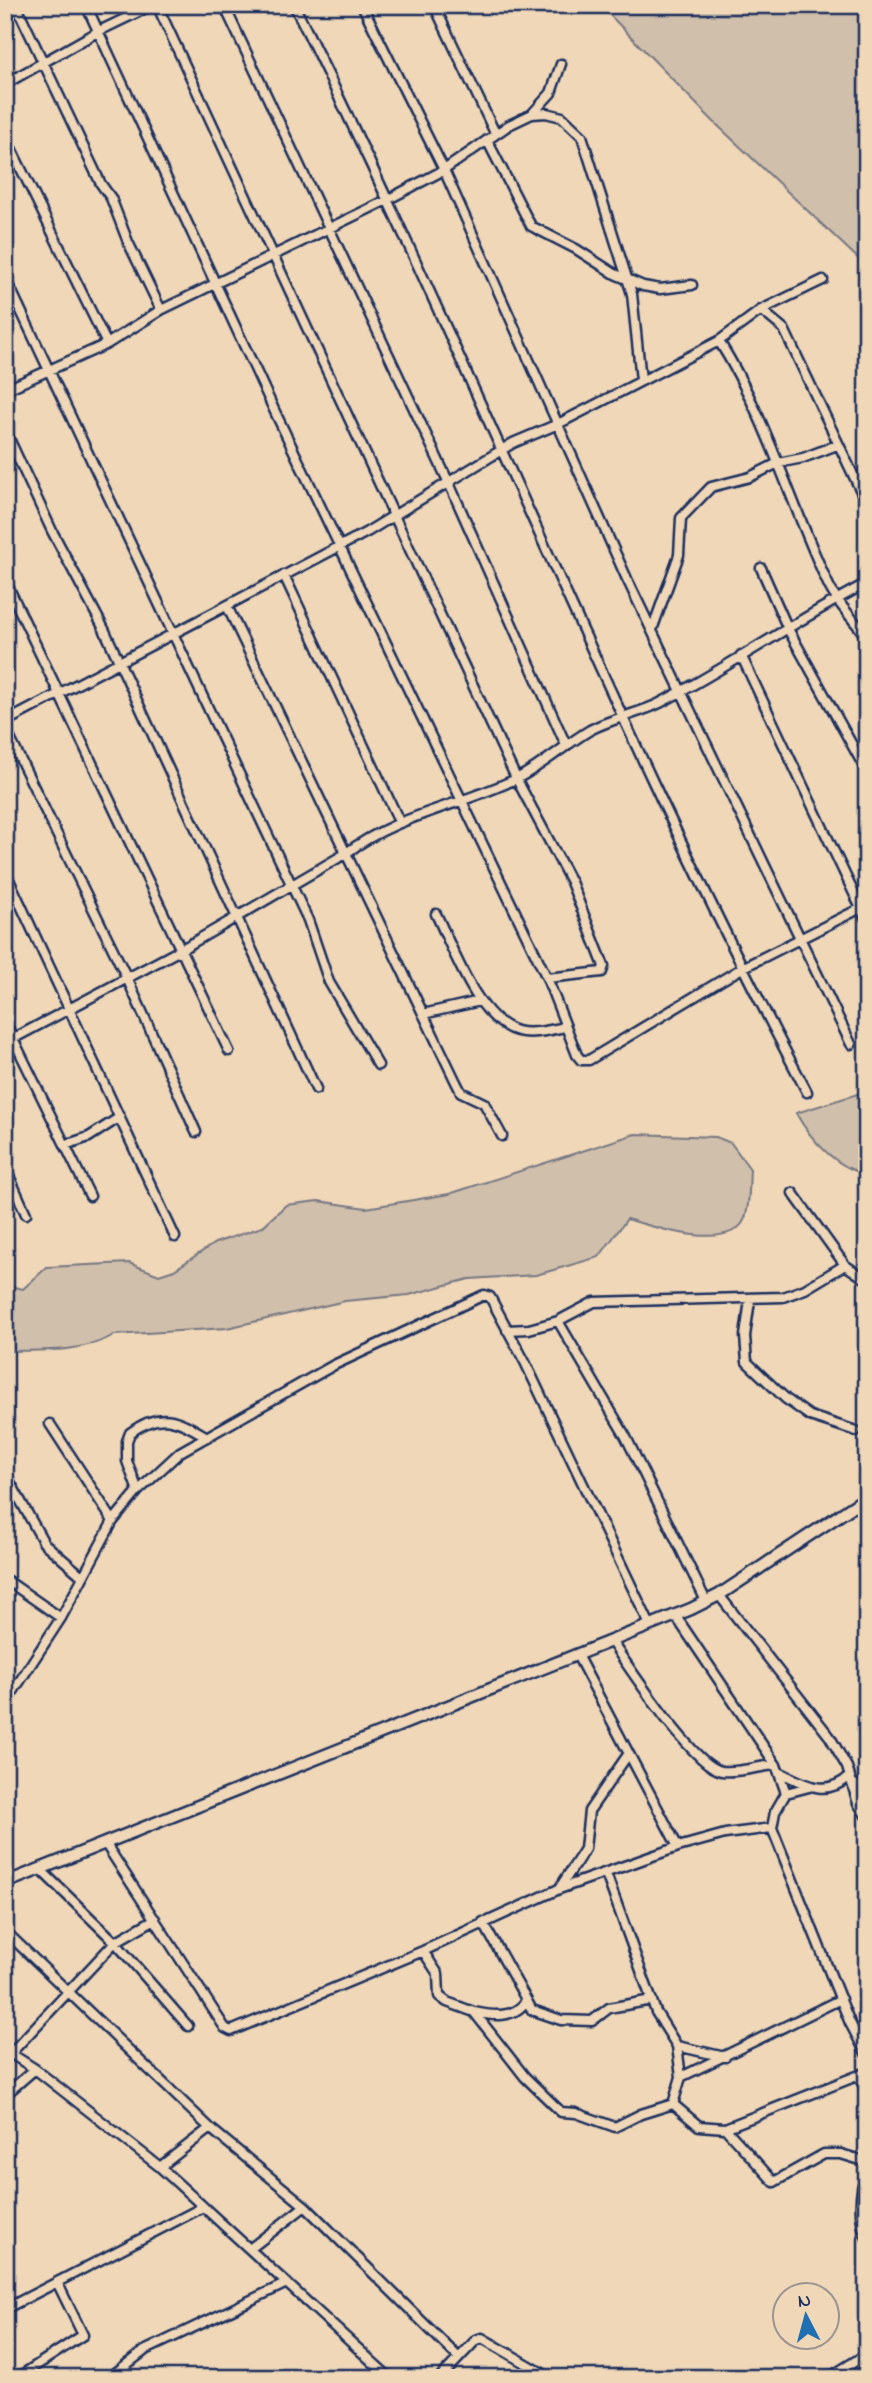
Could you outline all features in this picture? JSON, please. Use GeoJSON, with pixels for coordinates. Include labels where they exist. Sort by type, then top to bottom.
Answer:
{"type":"FeatureCollection","features":[{"type":"Feature","properties":{"kind":"street"},"geometry":{"type":"LineString","coordinates":[[16,5],[101,184],[111,198],[128,242],[161,310]]}},
{"type":"Feature","properties":{"kind":"street"},"geometry":{"type":"LineString","coordinates":[[86,5],[215,283],[547,978],[565,1027],[581,1060],[589,1060],[741,968],[863,906]]}},
{"type":"Feature","properties":{"kind":"street"},"geometry":{"type":"LineString","coordinates":[[5,84],[99,31],[155,5],[396,516],[516,778],[571,882],[604,965],[602,972],[547,978]]}},
{"type":"Feature","properties":{"kind":"street"},"geometry":{"type":"LineString","coordinates":[[224,5],[448,481],[566,745]]}},
{"type":"Feature","properties":{"kind":"street"},"geometry":{"type":"LineString","coordinates":[[294,5],[741,968],[807,1092]]}},
{"type":"Feature","properties":{"kind":"street"},"geometry":{"type":"LineString","coordinates":[[362,5],[444,170],[652,630],[851,1044]]}},
{"type":"Feature","properties":{"kind":"street"},"geometry":{"type":"LineString","coordinates":[[435,5],[495,133]]}},
{"type":"Feature","properties":{"kind":"street"},"geometry":{"type":"LineString","coordinates":[[5,390],[107,344],[161,310],[273,257],[444,170],[495,133],[532,114],[551,93],[561,64]]}},
{"type":"Feature","properties":{"kind":"street"},"geometry":{"type":"LineString","coordinates":[[532,114],[562,117],[582,136],[628,277],[641,380]]}},
{"type":"Feature","properties":{"kind":"street"},"geometry":{"type":"LineString","coordinates":[[5,136],[107,344]]}},
{"type":"Feature","properties":{"kind":"street"},"geometry":{"type":"LineString","coordinates":[[487,140],[531,226],[576,249],[615,274],[628,277],[643,286],[660,289],[692,285]]}},
{"type":"Feature","properties":{"kind":"street"},"geometry":{"type":"LineString","coordinates":[[5,277],[308,920],[329,982],[378,1065]]}},
{"type":"Feature","properties":{"kind":"street"},"geometry":{"type":"LineString","coordinates":[[5,722],[396,516],[448,481],[535,432],[558,424],[719,341],[761,310],[823,280]]}},
{"type":"Feature","properties":{"kind":"street"},"geometry":{"type":"LineString","coordinates":[[761,310],[785,329],[837,445],[867,504]]}},
{"type":"Feature","properties":{"kind":"street"},"geometry":{"type":"LineString","coordinates":[[719,341],[737,369],[836,599],[847,608],[867,638]]}},
{"type":"Feature","properties":{"kind":"street"},"geometry":{"type":"LineString","coordinates":[[5,430],[117,662],[316,1089]]}},
{"type":"Feature","properties":{"kind":"street"},"geometry":{"type":"LineString","coordinates":[[652,630],[679,555],[681,517],[711,487],[750,477],[778,463],[803,458],[837,445]]}},
{"type":"Feature","properties":{"kind":"street"},"geometry":{"type":"LineString","coordinates":[[761,568],[788,629],[867,772]]}},
{"type":"Feature","properties":{"kind":"street"},"geometry":{"type":"LineString","coordinates":[[284,575],[400,821]]}},
{"type":"Feature","properties":{"kind":"street"},"geometry":{"type":"LineString","coordinates":[[5,580],[229,1051]]}},
{"type":"Feature","properties":{"kind":"street"},"geometry":{"type":"LineString","coordinates":[[9,1041],[182,949],[345,854],[367,837],[400,821],[463,802],[516,778],[548,761],[566,745],[624,715],[659,703],[867,583]]}},
{"type":"Feature","properties":{"kind":"street"},"geometry":{"type":"LineString","coordinates":[[227,606],[461,1092],[484,1103],[502,1136]]}},
{"type":"Feature","properties":{"kind":"street"},"geometry":{"type":"LineString","coordinates":[[741,655],[863,906],[867,921]]}},
{"type":"Feature","properties":{"kind":"street"},"geometry":{"type":"LineString","coordinates":[[5,728],[127,978],[196,1132]]}},
{"type":"Feature","properties":{"kind":"street"},"geometry":{"type":"LineString","coordinates":[[5,871],[175,1237]]}},
{"type":"Feature","properties":{"kind":"street"},"geometry":{"type":"LineString","coordinates":[[436,914],[480,1001],[491,1016],[515,1031],[528,1033],[565,1027]]}},
{"type":"Feature","properties":{"kind":"street"},"geometry":{"type":"LineString","coordinates":[[423,1014],[480,1001]]}},
{"type":"Feature","properties":{"kind":"street"},"geometry":{"type":"LineString","coordinates":[[5,1022],[9,1041],[90,1196]]}},
{"type":"Feature","properties":{"kind":"street"},"geometry":{"type":"LineString","coordinates":[[65,1145],[89,1137],[120,1117]]}},
{"type":"Feature","properties":{"kind":"street"},"geometry":{"type":"LineString","coordinates":[[5,1167],[26,1214]]}},
{"type":"Feature","properties":{"kind":"street"},"geometry":{"type":"LineString","coordinates":[[793,1193],[845,1265],[867,1280]]}},
{"type":"Feature","properties":{"kind":"street"},"geometry":{"type":"LineString","coordinates":[[507,1330],[529,1329],[558,1321],[594,1302],[750,1300],[794,1293],[845,1265]]}},
{"type":"Feature","properties":{"kind":"street"},"geometry":{"type":"LineString","coordinates":[[5,1704],[61,1618],[114,1521],[138,1491],[180,1452],[325,1369],[484,1295],[489,1297],[507,1330],[650,1625]]}},
{"type":"Feature","properties":{"kind":"street"},"geometry":{"type":"LineString","coordinates":[[750,1300],[745,1336],[747,1362],[803,1411],[856,1431]]}},
{"type":"Feature","properties":{"kind":"street"},"geometry":{"type":"LineString","coordinates":[[558,1321],[596,1381],[605,1403],[626,1437],[706,1601]]}},
{"type":"Feature","properties":{"kind":"street"},"geometry":{"type":"LineString","coordinates":[[138,1491],[127,1450],[130,1433],[137,1427],[161,1419],[172,1419],[206,1437]]}},
{"type":"Feature","properties":{"kind":"street"},"geometry":{"type":"LineString","coordinates":[[50,1424],[114,1521]]}},
{"type":"Feature","properties":{"kind":"street"},"geometry":{"type":"LineString","coordinates":[[5,1473],[44,1543],[82,1577]]}},
{"type":"Feature","properties":{"kind":"street"},"geometry":{"type":"LineString","coordinates":[[5,1883],[675,1615],[719,1595],[867,1497]]}},
{"type":"Feature","properties":{"kind":"street"},"geometry":{"type":"LineString","coordinates":[[5,1579],[61,1618]]}},
{"type":"Feature","properties":{"kind":"street"},"geometry":{"type":"LineString","coordinates":[[719,1595],[830,1737],[862,1800],[867,1817]]}},
{"type":"Feature","properties":{"kind":"street"},"geometry":{"type":"LineString","coordinates":[[675,1615],[778,1769],[786,1793]]}},
{"type":"Feature","properties":{"kind":"street"},"geometry":{"type":"LineString","coordinates":[[611,1641],[683,1739],[715,1769],[778,1769],[809,1787]]}},
{"type":"Feature","properties":{"kind":"street"},"geometry":{"type":"LineString","coordinates":[[577,1655],[627,1756],[678,1847]]}},
{"type":"Feature","properties":{"kind":"street"},"geometry":{"type":"LineString","coordinates":[[558,1889],[585,1849],[589,1811],[627,1756]]}},
{"type":"Feature","properties":{"kind":"street"},"geometry":{"type":"LineString","coordinates":[[851,1781],[831,1789],[809,1787],[786,1793],[775,1812],[772,1828],[841,1999],[867,2055]]}},
{"type":"Feature","properties":{"kind":"street"},"geometry":{"type":"LineString","coordinates":[[851,1781],[867,1790]]}},
{"type":"Feature","properties":{"kind":"street"},"geometry":{"type":"LineString","coordinates":[[105,1843],[227,2031],[423,1951],[558,1889],[678,1847],[725,1835],[772,1828]]}},
{"type":"Feature","properties":{"kind":"street"},"geometry":{"type":"LineString","coordinates":[[41,1870],[116,1942],[188,2026]]}},
{"type":"Feature","properties":{"kind":"street"},"geometry":{"type":"LineString","coordinates":[[606,1874],[652,2000],[677,2046],[681,2077],[673,2104]]}},
{"type":"Feature","properties":{"kind":"street"},"geometry":{"type":"LineString","coordinates":[[155,1919],[116,1942],[70,1993],[8,2052],[35,2069],[160,2167],[390,2378]]}},
{"type":"Feature","properties":{"kind":"street"},"geometry":{"type":"LineString","coordinates":[[483,1922],[526,2001],[532,2010],[540,2015],[575,2022],[601,2018],[609,2008],[652,2000]]}},
{"type":"Feature","properties":{"kind":"street"},"geometry":{"type":"LineString","coordinates":[[5,1931],[210,2127],[305,2206],[459,2358]]}},
{"type":"Feature","properties":{"kind":"street"},"geometry":{"type":"LineString","coordinates":[[423,1951],[438,1974],[439,1996],[447,2002],[474,2012],[508,2014],[517,2011],[526,2001]]}},
{"type":"Feature","properties":{"kind":"street"},"geometry":{"type":"LineString","coordinates":[[681,2077],[841,1999]]}},
{"type":"Feature","properties":{"kind":"street"},"geometry":{"type":"LineString","coordinates":[[474,2012],[525,2077],[561,2112],[576,2113],[615,2127],[640,2114],[673,2104]]}},
{"type":"Feature","properties":{"kind":"street"},"geometry":{"type":"LineString","coordinates":[[677,2046],[725,2057]]}},
{"type":"Feature","properties":{"kind":"street"},"geometry":{"type":"LineString","coordinates":[[5,2095],[35,2069]]}},
{"type":"Feature","properties":{"kind":"street"},"geometry":{"type":"LineString","coordinates":[[673,2104],[699,2126],[725,2128],[862,2074],[867,2091]]}},
{"type":"Feature","properties":{"kind":"street"},"geometry":{"type":"LineString","coordinates":[[160,2167],[210,2127]]}},
{"type":"Feature","properties":{"kind":"street"},"geometry":{"type":"LineString","coordinates":[[725,2128],[774,2182],[824,2154],[841,2154],[867,2162]]}},
{"type":"Feature","properties":{"kind":"street"},"geometry":{"type":"LineString","coordinates":[[867,2172],[861,2197],[862,2226],[867,2238]]}},
{"type":"Feature","properties":{"kind":"street"},"geometry":{"type":"LineString","coordinates":[[251,2248],[305,2206]]}},
{"type":"Feature","properties":{"kind":"street"},"geometry":{"type":"LineString","coordinates":[[5,2309],[203,2207]]}},
{"type":"Feature","properties":{"kind":"street"},"geometry":{"type":"LineString","coordinates":[[17,2378],[82,2338],[83,2332],[57,2282]]}},
{"type":"Feature","properties":{"kind":"street"},"geometry":{"type":"LineString","coordinates":[[109,2378],[144,2351],[287,2283]]}},
{"type":"Feature","properties":{"kind":"street"},"geometry":{"type":"LineString","coordinates":[[444,2376],[459,2358],[482,2338],[551,2378]]}},
{"type":"Feature","properties":{"kind":"street"},"geometry":{"type":"LineString","coordinates":[[828,2378],[867,2354]]}},
{"type":"Feature","properties":{"kind":"shaded area"},"geometry":{"type":"Polygon","coordinates":[[[600,5],[867,5],[867,267],[713,121],[600,5]]]}},
{"type":"Feature","properties":{"kind":"shaded area"},"geometry":{"type":"Polygon","coordinates":[[[867,1091],[867,1174],[845,1166],[825,1151],[796,1113],[867,1091]]]}},
{"type":"Feature","properties":{"kind":"shaded area"},"geometry":{"type":"Polygon","coordinates":[[[635,1134],[716,1137],[731,1143],[750,1169],[747,1212],[737,1228],[725,1234],[691,1235],[627,1219],[599,1257],[536,1275],[469,1279],[409,1295],[345,1301],[227,1328],[114,1335],[75,1348],[5,1351],[5,1285],[23,1289],[47,1267],[129,1263],[159,1275],[174,1270],[215,1243],[262,1227],[286,1205],[318,1201],[366,1208],[449,1194],[635,1134]]]}}]}
